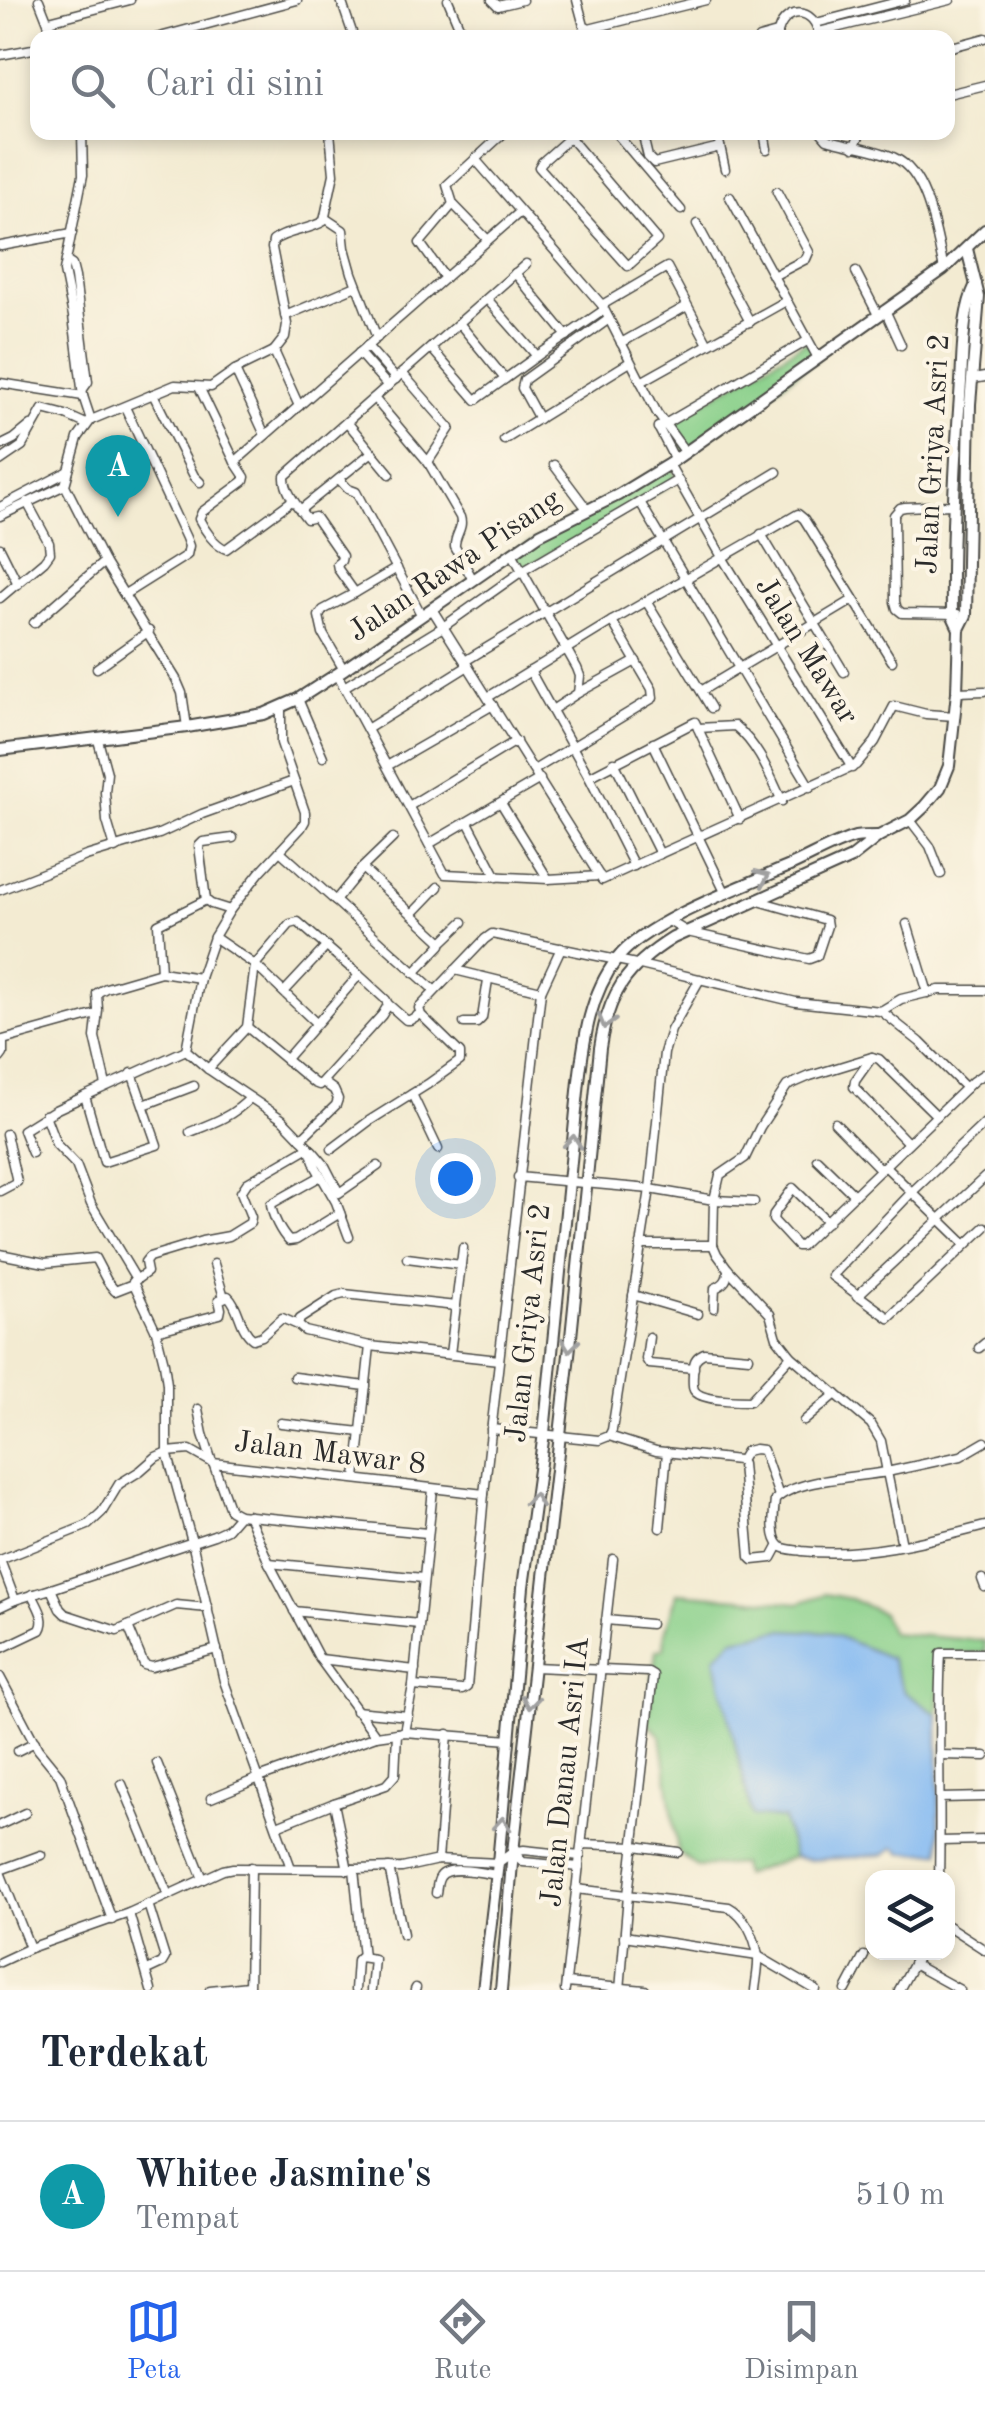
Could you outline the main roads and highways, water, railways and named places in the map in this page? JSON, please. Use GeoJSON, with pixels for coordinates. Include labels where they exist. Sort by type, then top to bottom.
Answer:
{"type":"FeatureCollection","features":[{"type":"Feature","properties":{"kind":"water"},"geometry":{"type":"Polygon","coordinates":[[[782,1630],[828,1632],[890,1658],[904,1692],[938,1715],[940,1852],[902,1853],[895,1847],[883,1855],[810,1860],[794,1857],[783,1819],[752,1816],[715,1657],[734,1639],[782,1630]]]}},
{"type":"Feature","properties":{"kind":"place","name":"Whitee Jasmine's"},"geometry":{"type":"Point","coordinates":[118,517]}}]}
